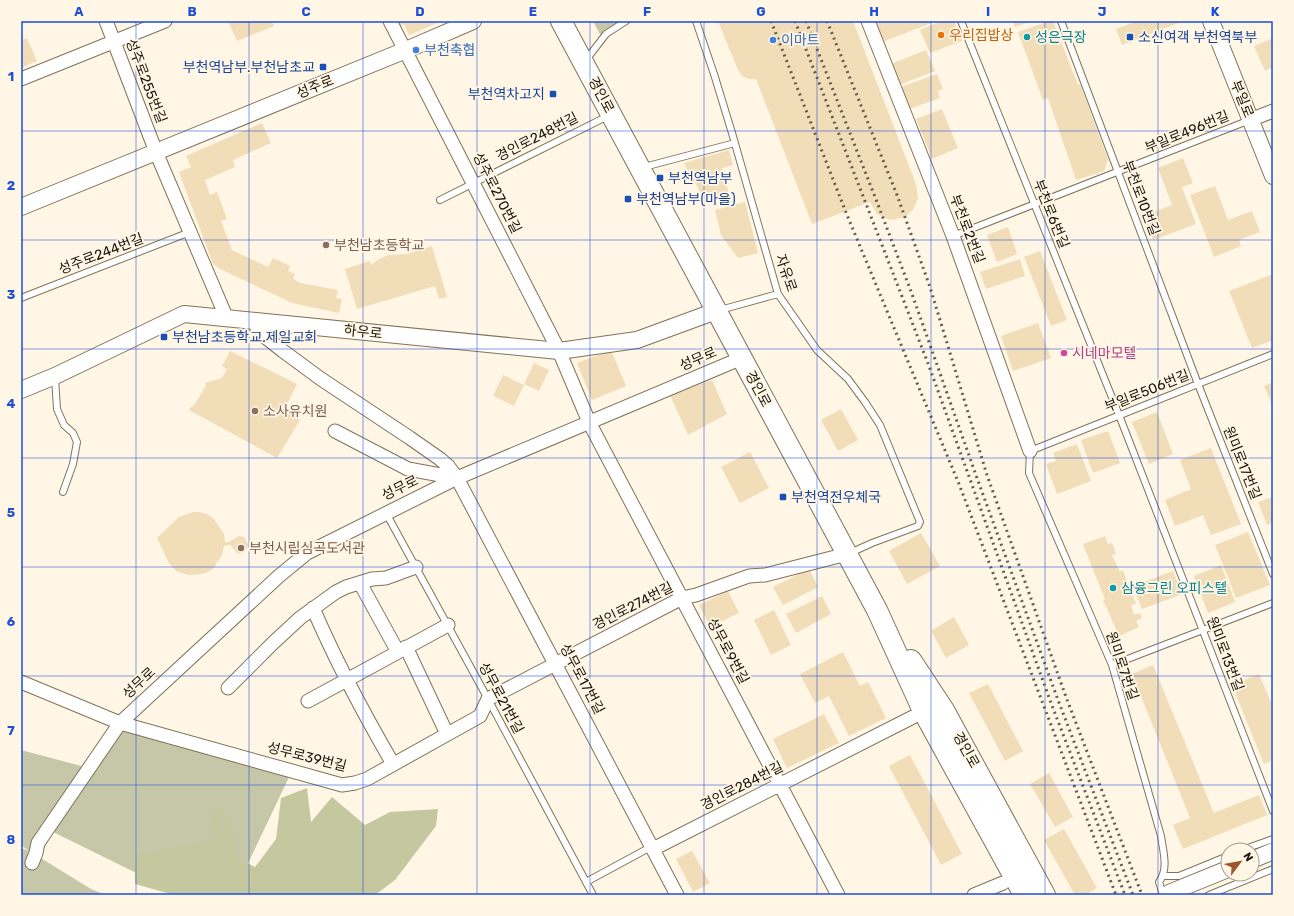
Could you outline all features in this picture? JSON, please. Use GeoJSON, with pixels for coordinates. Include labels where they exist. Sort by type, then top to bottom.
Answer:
{"type":"FeatureCollection","features":[{"type":"Feature","properties":{"kind":"main road","name":"경인로"},"geometry":{"type":"LineString","coordinates":[[561,21],[877,610],[924,713],[1024,895]]}},
{"type":"Feature","properties":{"kind":"main road","name":"경인로"},"geometry":{"type":"LineString","coordinates":[[877,610],[913,718],[1006,889]]}},
{"type":"Feature","properties":{"kind":"main road","name":"경인로"},"geometry":{"type":"LineString","coordinates":[[877,610],[944,710],[1045,895]]}},
{"type":"Feature","properties":{"kind":"street","name":"성주로255번길"},"geometry":{"type":"LineString","coordinates":[[106,21],[156,152]]}},
{"type":"Feature","properties":{"kind":"street"},"geometry":{"type":"LineString","coordinates":[[21,79],[165,21]]}},
{"type":"Feature","properties":{"kind":"street","name":"성주로270번길"},"geometry":{"type":"LineString","coordinates":[[390,21],[560,351],[589,422]]}},
{"type":"Feature","properties":{"kind":"street","name":"성주로"},"geometry":{"type":"LineString","coordinates":[[21,207],[406,50],[473,21]]}},
{"type":"Feature","properties":{"kind":"street","name":"부천로2번길"},"geometry":{"type":"LineString","coordinates":[[868,21],[954,236],[1030,451]]}},
{"type":"Feature","properties":{"kind":"street","name":"부일로"},"geometry":{"type":"LineString","coordinates":[[1211,21],[1273,176]]}},
{"type":"Feature","properties":{"kind":"street"},"geometry":{"type":"LineString","coordinates":[[1250,120],[1273,111]]}},
{"type":"Feature","properties":{"kind":"street"},"geometry":{"type":"LineString","coordinates":[[156,152],[227,319]]}},
{"type":"Feature","properties":{"kind":"street","name":"하우로"},"geometry":{"type":"LineString","coordinates":[[21,390],[54,376],[184,314],[560,351],[637,340],[716,311]]}},
{"type":"Feature","properties":{"kind":"street","name":"성무로17번길"},"geometry":{"type":"LineString","coordinates":[[252,321],[264,336],[283,351],[321,379],[440,459],[448,466],[457,478],[678,895]]}},
{"type":"Feature","properties":{"kind":"street","name":"성무로"},"geometry":{"type":"LineString","coordinates":[[32,863],[38,843],[120,722],[279,576],[307,553],[457,478],[742,358]]}},
{"type":"Feature","properties":{"kind":"street","name":"성무로9번길"},"geometry":{"type":"LineString","coordinates":[[589,422],[838,895]]}},
{"type":"Feature","properties":{"kind":"street"},"geometry":{"type":"LineString","coordinates":[[335,431],[408,469],[457,478]]}},
{"type":"Feature","properties":{"kind":"street","name":"경인로274번길"},"geometry":{"type":"LineString","coordinates":[[488,699],[556,665],[682,598],[696,595],[749,576],[765,575],[847,554]]}},
{"type":"Feature","properties":{"kind":"street"},"geometry":{"type":"LineString","coordinates":[[228,688],[273,643],[314,608],[341,589],[372,579],[386,578],[416,567]]}},
{"type":"Feature","properties":{"kind":"street"},"geometry":{"type":"LineString","coordinates":[[360,583],[402,650],[447,734]]}},
{"type":"Feature","properties":{"kind":"street"},"geometry":{"type":"LineString","coordinates":[[314,608],[329,647],[366,718],[393,764]]}},
{"type":"Feature","properties":{"kind":"street"},"geometry":{"type":"LineString","coordinates":[[877,610],[938,717],[1030,895]]}},
{"type":"Feature","properties":{"kind":"street"},"geometry":{"type":"LineString","coordinates":[[308,701],[448,625]]}},
{"type":"Feature","properties":{"kind":"street","name":"성무로39번길"},"geometry":{"type":"LineString","coordinates":[[21,682],[120,722],[342,785],[367,779],[480,716],[488,699]]}},
{"type":"Feature","properties":{"kind":"street","name":"경인로284번길"},"geometry":{"type":"LineString","coordinates":[[653,849],[913,718]]}},
{"type":"Feature","properties":{"kind":"street"},"geometry":{"type":"LineString","coordinates":[[1260,857],[1273,851]]}},
{"type":"Feature","properties":{"kind":"street"},"geometry":{"type":"LineString","coordinates":[[1166,894],[1220,873]]}},
{"type":"Feature","properties":{"kind":"street"},"geometry":{"type":"LineString","coordinates":[[974,895],[1006,889]]}},
{"type":"Feature","properties":{"kind":"lane"},"geometry":{"type":"LineString","coordinates":[[584,63],[606,34],[626,21]]}},
{"type":"Feature","properties":{"kind":"lane","name":"자유로"},"geometry":{"type":"LineString","coordinates":[[696,21],[735,143],[778,294],[817,350],[848,379],[880,425],[920,522],[918,526],[872,542],[847,554]]}},
{"type":"Feature","properties":{"kind":"lane","name":"부천로6번길"},"geometry":{"type":"LineString","coordinates":[[961,21],[1119,415]]}},
{"type":"Feature","properties":{"kind":"lane","name":"부천로10번길"},"geometry":{"type":"LineString","coordinates":[[1061,21],[1198,384]]}},
{"type":"Feature","properties":{"kind":"lane","name":"경인로248번길"},"geometry":{"type":"LineString","coordinates":[[440,200],[473,182],[611,114]]}},
{"type":"Feature","properties":{"kind":"lane","name":"부일로496번길"},"geometry":{"type":"LineString","coordinates":[[954,236],[1250,120]]}},
{"type":"Feature","properties":{"kind":"lane"},"geometry":{"type":"LineString","coordinates":[[640,168],[735,143]]}},
{"type":"Feature","properties":{"kind":"lane","name":"성주로244번길"},"geometry":{"type":"LineString","coordinates":[[21,298],[190,232]]}},
{"type":"Feature","properties":{"kind":"lane"},"geometry":{"type":"LineString","coordinates":[[716,311],[778,294]]}},
{"type":"Feature","properties":{"kind":"lane","name":"부일로506번길"},"geometry":{"type":"LineString","coordinates":[[1030,451],[1273,354]]}},
{"type":"Feature","properties":{"kind":"lane"},"geometry":{"type":"LineString","coordinates":[[54,376],[57,409],[64,425],[73,433],[77,442],[73,464],[63,492]]}},
{"type":"Feature","properties":{"kind":"lane","name":"원미로17번길"},"geometry":{"type":"LineString","coordinates":[[1198,384],[1273,574]]}},
{"type":"Feature","properties":{"kind":"lane","name":"원미로13번길"},"geometry":{"type":"LineString","coordinates":[[1119,415],[1273,811]]}},
{"type":"Feature","properties":{"kind":"lane","name":"원미로7번길"},"geometry":{"type":"LineString","coordinates":[[1030,451],[1029,473],[1112,665],[1161,836],[1165,865],[1163,876],[1158,882],[1166,894]]}},
{"type":"Feature","properties":{"kind":"lane","name":"성무로21번길"},"geometry":{"type":"LineString","coordinates":[[386,513],[593,895]]}},
{"type":"Feature","properties":{"kind":"lane"},"geometry":{"type":"LineString","coordinates":[[1112,665],[1273,603]]}},
{"type":"Feature","properties":{"kind":"lane"},"geometry":{"type":"LineString","coordinates":[[1260,844],[1273,839]]}},
{"type":"Feature","properties":{"kind":"lane","name":"경인로284번길"},"geometry":{"type":"LineString","coordinates":[[586,882],[647,849],[653,849]]}},
{"type":"Feature","properties":{"kind":"lane"},"geometry":{"type":"LineString","coordinates":[[1163,876],[1179,876],[1220,859]]}},
{"type":"Feature","properties":{"kind":"lane"},"geometry":{"type":"LineString","coordinates":[[1209,895],[1273,869]]}},
{"type":"Feature","properties":{"kind":"green space"},"geometry":{"type":"Polygon","coordinates":[[[593,21],[625,21],[602,38],[593,21]]]}},
{"type":"Feature","properties":{"kind":"green space"},"geometry":{"type":"Polygon","coordinates":[[[123,727],[289,777],[233,895],[181,895],[47,829],[123,727]]]}},
{"type":"Feature","properties":{"kind":"green space"},"geometry":{"type":"Polygon","coordinates":[[[21,750],[85,767],[31,852],[91,889],[106,895],[21,895],[21,848],[29,851],[21,845],[21,750]]]}},
{"type":"Feature","properties":{"kind":"green space"},"geometry":{"type":"Polygon","coordinates":[[[307,788],[311,822],[332,797],[365,825],[390,812],[438,809],[436,826],[395,880],[375,895],[174,895],[135,884],[135,855],[215,840],[209,816],[222,804],[233,832],[237,858],[255,867],[276,839],[281,798],[307,788]]]}},
{"type":"Feature","properties":{"kind":"building"},"geometry":{"type":"Polygon","coordinates":[[[228,21],[272,21],[274,26],[237,41],[228,21]]]}},
{"type":"Feature","properties":{"kind":"building"},"geometry":{"type":"Polygon","coordinates":[[[398,21],[442,21],[409,35],[404,24],[400,26],[398,21]]]}},
{"type":"Feature","properties":{"kind":"building"},"geometry":{"type":"Polygon","coordinates":[[[718,21],[853,21],[916,184],[918,198],[913,210],[905,217],[890,220],[877,214],[870,202],[812,224],[756,79],[749,79],[742,76],[738,70],[718,21]]]}},
{"type":"Feature","properties":{"kind":"building"},"geometry":{"type":"Polygon","coordinates":[[[874,21],[937,21],[882,42],[874,21]]]}},
{"type":"Feature","properties":{"kind":"building","name":"우리집밥상"},"geometry":{"type":"Polygon","coordinates":[[[942,21],[954,21],[962,41],[930,53],[920,30],[942,21]]]}},
{"type":"Feature","properties":{"kind":"building"},"geometry":{"type":"Polygon","coordinates":[[[1013,21],[1033,21],[1015,27],[1013,21]]]}},
{"type":"Feature","properties":{"kind":"building"},"geometry":{"type":"Polygon","coordinates":[[[1053,21],[1078,85],[1080,84],[1108,159],[1104,171],[1076,180],[1048,98],[1043,100],[1018,32],[1053,21]]]}},
{"type":"Feature","properties":{"kind":"building","name":"소신여객 부천역북부"},"geometry":{"type":"Polygon","coordinates":[[[1137,21],[1184,21],[1122,45],[1116,29],[1137,21]]]}},
{"type":"Feature","properties":{"kind":"building"},"geometry":{"type":"Polygon","coordinates":[[[27,38],[37,61],[21,68],[21,40],[27,38]]]}},
{"type":"Feature","properties":{"kind":"building"},"geometry":{"type":"Polygon","coordinates":[[[1273,38],[1273,67],[1265,71],[1254,46],[1273,38]]]}},
{"type":"Feature","properties":{"kind":"building"},"geometry":{"type":"Polygon","coordinates":[[[926,50],[935,71],[899,85],[891,64],[926,50]]]}},
{"type":"Feature","properties":{"kind":"building"},"geometry":{"type":"Polygon","coordinates":[[[937,74],[943,89],[938,91],[940,98],[909,109],[901,87],[937,74]]]}},
{"type":"Feature","properties":{"kind":"building"},"geometry":{"type":"Polygon","coordinates":[[[942,109],[958,148],[932,159],[916,119],[942,109]]]}},
{"type":"Feature","properties":{"kind":"building"},"geometry":{"type":"Polygon","coordinates":[[[262,123],[271,143],[233,160],[235,167],[205,180],[210,195],[217,192],[227,219],[221,221],[232,250],[268,267],[273,258],[290,266],[288,271],[295,274],[293,279],[301,283],[338,290],[336,298],[342,299],[339,313],[292,303],[220,269],[213,264],[179,172],[191,167],[186,156],[262,123]]]}},
{"type":"Feature","properties":{"kind":"building"},"geometry":{"type":"Polygon","coordinates":[[[729,150],[733,165],[722,168],[729,194],[704,199],[684,163],[729,150]]]}},
{"type":"Feature","properties":{"kind":"building"},"geometry":{"type":"Polygon","coordinates":[[[1183,158],[1193,183],[1182,187],[1196,224],[1153,240],[1143,216],[1172,205],[1158,168],[1183,158]]]}},
{"type":"Feature","properties":{"kind":"building"},"geometry":{"type":"Polygon","coordinates":[[[1215,186],[1228,220],[1252,211],[1260,232],[1239,240],[1241,246],[1214,257],[1190,195],[1215,186]]]}},
{"type":"Feature","properties":{"kind":"building"},"geometry":{"type":"Polygon","coordinates":[[[745,202],[758,253],[738,258],[721,235],[715,210],[745,202]]]}},
{"type":"Feature","properties":{"kind":"building"},"geometry":{"type":"Polygon","coordinates":[[[1008,227],[1017,254],[997,262],[987,235],[1008,227]]]}},
{"type":"Feature","properties":{"kind":"building"},"geometry":{"type":"Polygon","coordinates":[[[432,246],[447,297],[439,299],[435,286],[357,309],[345,269],[370,261],[371,265],[388,255],[408,254],[432,246]]]}},
{"type":"Feature","properties":{"kind":"building"},"geometry":{"type":"Polygon","coordinates":[[[1040,251],[1067,320],[1051,326],[1024,257],[1040,251]]]}},
{"type":"Feature","properties":{"kind":"building"},"geometry":{"type":"Polygon","coordinates":[[[1020,259],[1025,276],[986,289],[980,272],[1020,259]]]}},
{"type":"Feature","properties":{"kind":"building"},"geometry":{"type":"Polygon","coordinates":[[[1273,274],[1273,340],[1252,348],[1229,291],[1273,274]]]}},
{"type":"Feature","properties":{"kind":"building"},"geometry":{"type":"Polygon","coordinates":[[[1038,323],[1051,358],[1013,371],[1001,336],[1038,323]]]}},
{"type":"Feature","properties":{"kind":"building"},"geometry":{"type":"Polygon","coordinates":[[[611,350],[626,386],[592,400],[577,363],[611,350]]]}},
{"type":"Feature","properties":{"kind":"building"},"geometry":{"type":"Polygon","coordinates":[[[230,351],[297,384],[284,410],[300,420],[277,458],[189,410],[192,406],[193,407],[206,386],[205,383],[222,378],[227,369],[222,366],[230,351]]]}},
{"type":"Feature","properties":{"kind":"building"},"geometry":{"type":"Polygon","coordinates":[[[534,363],[549,370],[539,391],[524,384],[534,363]]]}},
{"type":"Feature","properties":{"kind":"building"},"geometry":{"type":"Polygon","coordinates":[[[503,375],[524,385],[514,406],[493,396],[503,375]]]}},
{"type":"Feature","properties":{"kind":"building"},"geometry":{"type":"Polygon","coordinates":[[[712,380],[727,414],[688,435],[670,395],[712,380]]]}},
{"type":"Feature","properties":{"kind":"building"},"geometry":{"type":"Polygon","coordinates":[[[1273,382],[1273,407],[1264,386],[1273,382]]]}},
{"type":"Feature","properties":{"kind":"building"},"geometry":{"type":"Polygon","coordinates":[[[841,409],[858,440],[838,451],[821,420],[841,409]]]}},
{"type":"Feature","properties":{"kind":"building"},"geometry":{"type":"Polygon","coordinates":[[[1157,412],[1173,454],[1149,464],[1132,422],[1157,412]]]}},
{"type":"Feature","properties":{"kind":"building"},"geometry":{"type":"Polygon","coordinates":[[[1108,431],[1120,463],[1093,473],[1081,440],[1108,431]]]}},
{"type":"Feature","properties":{"kind":"building"},"geometry":{"type":"Polygon","coordinates":[[[1077,444],[1091,481],[1057,494],[1046,464],[1056,461],[1053,453],[1077,444]]]}},
{"type":"Feature","properties":{"kind":"building"},"geometry":{"type":"Polygon","coordinates":[[[1211,448],[1241,524],[1211,535],[1203,515],[1175,526],[1165,500],[1191,489],[1180,460],[1211,448]]]}},
{"type":"Feature","properties":{"kind":"building"},"geometry":{"type":"Polygon","coordinates":[[[750,452],[769,488],[740,503],[721,467],[750,452]]]}},
{"type":"Feature","properties":{"kind":"building"},"geometry":{"type":"Polygon","coordinates":[[[1273,497],[1273,523],[1267,525],[1258,502],[1273,497]]]}},
{"type":"Feature","properties":{"kind":"building"},"geometry":{"type":"Polygon","coordinates":[[[193,512],[207,514],[214,519],[224,534],[225,542],[229,542],[239,536],[244,537],[248,546],[244,552],[238,554],[230,545],[224,546],[222,555],[215,565],[216,566],[210,571],[202,574],[188,575],[176,571],[169,563],[157,538],[179,517],[193,512]]]}},
{"type":"Feature","properties":{"kind":"building"},"geometry":{"type":"Polygon","coordinates":[[[1248,532],[1270,585],[1236,598],[1215,545],[1248,532]]]}},
{"type":"Feature","properties":{"kind":"building"},"geometry":{"type":"Polygon","coordinates":[[[921,533],[940,566],[907,584],[889,551],[921,533]]]}},
{"type":"Feature","properties":{"kind":"building","name":"삼융그린 오피스텔"},"geometry":{"type":"Polygon","coordinates":[[[1105,536],[1108,544],[1112,543],[1116,554],[1112,555],[1120,572],[1123,570],[1127,581],[1123,583],[1128,594],[1131,593],[1136,603],[1131,606],[1134,615],[1140,613],[1142,618],[1136,621],[1139,627],[1119,636],[1103,600],[1105,599],[1083,544],[1105,536]]]}},
{"type":"Feature","properties":{"kind":"building"},"geometry":{"type":"Polygon","coordinates":[[[1221,565],[1235,602],[1208,613],[1194,576],[1221,565]]]}},
{"type":"Feature","properties":{"kind":"building"},"geometry":{"type":"Polygon","coordinates":[[[809,569],[818,587],[783,605],[773,587],[809,569]]]}},
{"type":"Feature","properties":{"kind":"building"},"geometry":{"type":"Polygon","coordinates":[[[1173,571],[1182,594],[1142,609],[1133,586],[1173,571]]]}},
{"type":"Feature","properties":{"kind":"building"},"geometry":{"type":"Polygon","coordinates":[[[728,591],[739,613],[710,627],[699,605],[728,591]]]}},
{"type":"Feature","properties":{"kind":"building"},"geometry":{"type":"Polygon","coordinates":[[[822,596],[831,614],[796,633],[786,614],[822,596]]]}},
{"type":"Feature","properties":{"kind":"building"},"geometry":{"type":"Polygon","coordinates":[[[774,610],[791,645],[771,655],[754,620],[774,610]]]}},
{"type":"Feature","properties":{"kind":"building"},"geometry":{"type":"Polygon","coordinates":[[[954,617],[969,645],[946,658],[931,631],[954,617]]]}},
{"type":"Feature","properties":{"kind":"building"},"geometry":{"type":"Polygon","coordinates":[[[843,652],[860,686],[868,682],[886,718],[849,736],[829,696],[815,703],[800,674],[843,652]]]}},
{"type":"Feature","properties":{"kind":"building"},"geometry":{"type":"Polygon","coordinates":[[[1153,665],[1214,813],[1259,795],[1267,815],[1183,849],[1173,825],[1190,818],[1132,674],[1153,665]]]}},
{"type":"Feature","properties":{"kind":"building"},"geometry":{"type":"Polygon","coordinates":[[[1259,674],[1273,707],[1273,760],[1264,764],[1232,685],[1259,674]]]}},
{"type":"Feature","properties":{"kind":"building"},"geometry":{"type":"Polygon","coordinates":[[[988,684],[1023,751],[1005,761],[969,693],[988,684]]]}},
{"type":"Feature","properties":{"kind":"building"},"geometry":{"type":"Polygon","coordinates":[[[824,714],[839,743],[787,768],[773,739],[824,714]]]}},
{"type":"Feature","properties":{"kind":"building"},"geometry":{"type":"Polygon","coordinates":[[[910,755],[962,854],[941,865],[889,766],[910,755]]]}},
{"type":"Feature","properties":{"kind":"building"},"geometry":{"type":"Polygon","coordinates":[[[1049,773],[1073,817],[1055,827],[1030,784],[1049,773]]]}},
{"type":"Feature","properties":{"kind":"building"},"geometry":{"type":"Polygon","coordinates":[[[1064,829],[1097,888],[1085,895],[1075,895],[1044,840],[1064,829]]]}},
{"type":"Feature","properties":{"kind":"building"},"geometry":{"type":"Polygon","coordinates":[[[692,851],[710,883],[693,892],[676,859],[692,851]]]}},
{"type":"Feature","properties":{"kind":"railway"},"geometry":{"type":"LineString","coordinates":[[771,21],[847,215],[959,484],[1116,895]]}},
{"type":"Feature","properties":{"kind":"railway"},"geometry":{"type":"LineString","coordinates":[[795,21],[929,366],[1051,703],[1125,895]]}},
{"type":"Feature","properties":{"kind":"railway"},"geometry":{"type":"LineString","coordinates":[[806,21],[912,294],[1058,700],[1133,895]]}},
{"type":"Feature","properties":{"kind":"railway"},"geometry":{"type":"LineString","coordinates":[[827,21],[897,195],[930,287],[987,475],[1066,697],[1142,895]]}},
{"type":"Feature","properties":{"kind":"place","name":"우리집밥상"},"geometry":{"type":"Point","coordinates":[941,35]}},
{"type":"Feature","properties":{"kind":"place","name":"성은극장"},"geometry":{"type":"Point","coordinates":[1027,37]}},
{"type":"Feature","properties":{"kind":"place","name":"소신여객 부천역북부"},"geometry":{"type":"Point","coordinates":[1130,37]}},
{"type":"Feature","properties":{"kind":"place","name":"이마트"},"geometry":{"type":"Point","coordinates":[773,40]}},
{"type":"Feature","properties":{"kind":"place","name":"부천축협"},"geometry":{"type":"Point","coordinates":[416,50]}},
{"type":"Feature","properties":{"kind":"place","name":"부천역남부.부천남초교"},"geometry":{"type":"Point","coordinates":[323,67]}},
{"type":"Feature","properties":{"kind":"place","name":"부천역차고지"},"geometry":{"type":"Point","coordinates":[553,94]}},
{"type":"Feature","properties":{"kind":"place","name":"부천역남부"},"geometry":{"type":"Point","coordinates":[660,178]}},
{"type":"Feature","properties":{"kind":"place","name":"부천역남부(마을)"},"geometry":{"type":"Point","coordinates":[628,199]}},
{"type":"Feature","properties":{"kind":"place","name":"부천남초등학교"},"geometry":{"type":"Point","coordinates":[326,245]}},
{"type":"Feature","properties":{"kind":"place","name":"부천남초등학교.제일교회"},"geometry":{"type":"Point","coordinates":[164,337]}},
{"type":"Feature","properties":{"kind":"place","name":"시네마모텔"},"geometry":{"type":"Point","coordinates":[1064,353]}},
{"type":"Feature","properties":{"kind":"place","name":"소사유치원"},"geometry":{"type":"Point","coordinates":[255,411]}},
{"type":"Feature","properties":{"kind":"place","name":"부천역전우체국"},"geometry":{"type":"Point","coordinates":[783,497]}},
{"type":"Feature","properties":{"kind":"place","name":"부천시립심곡도서관"},"geometry":{"type":"Point","coordinates":[241,548]}},
{"type":"Feature","properties":{"kind":"place","name":"삼융그린 오피스텔"},"geometry":{"type":"Point","coordinates":[1113,588]}}]}
